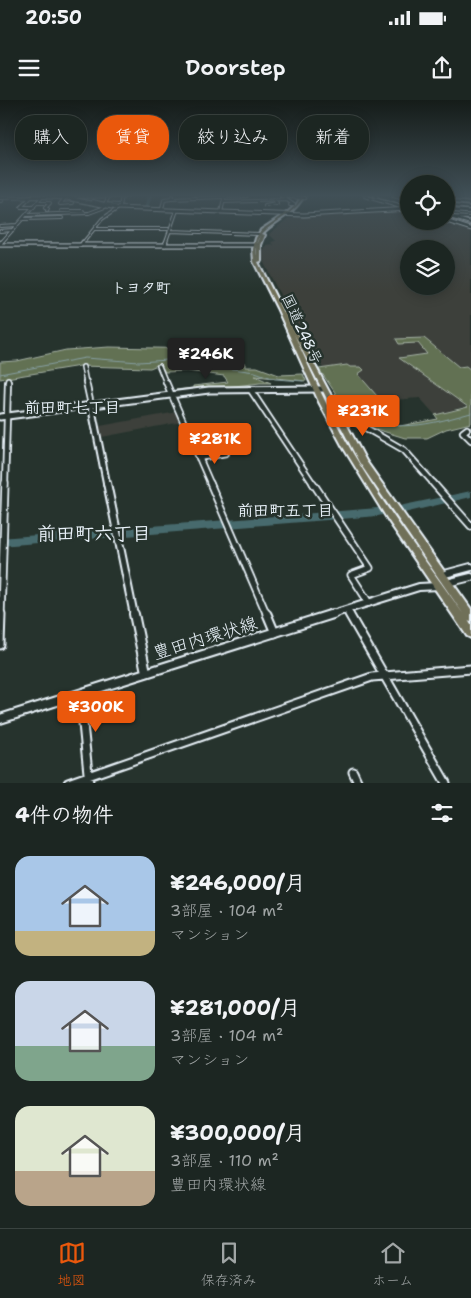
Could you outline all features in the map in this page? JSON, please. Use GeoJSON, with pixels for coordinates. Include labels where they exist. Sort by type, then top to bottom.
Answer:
{"type":"FeatureCollection","features":[{"type":"Feature","properties":{"kind":"highway"},"geometry":{"type":"LineString","coordinates":[[256,245],[260,234],[268,228]]}},
{"type":"Feature","properties":{"kind":"highway"},"geometry":{"type":"LineString","coordinates":[[256,245],[271,228]]}},
{"type":"Feature","properties":{"kind":"highway","name":"国道248号"},"geometry":{"type":"LineString","coordinates":[[256,245],[256,262],[320,389],[345,447],[437,586],[471,633]]}},
{"type":"Feature","properties":{"kind":"highway","name":"国道248号"},"geometry":{"type":"LineString","coordinates":[[320,389],[335,411],[363,462],[471,617]]}},
{"type":"Feature","properties":{"kind":"street"},"geometry":{"type":"LineString","coordinates":[[0,245],[15,228]]}},
{"type":"Feature","properties":{"kind":"street"},"geometry":{"type":"LineString","coordinates":[[81,246],[94,229],[260,234]]}},
{"type":"Feature","properties":{"kind":"street"},"geometry":{"type":"LineString","coordinates":[[175,229],[189,230]]}},
{"type":"Feature","properties":{"kind":"street"},"geometry":{"type":"LineString","coordinates":[[0,231],[13,230]]}},
{"type":"Feature","properties":{"kind":"street"},"geometry":{"type":"LineString","coordinates":[[166,245],[169,230]]}},
{"type":"Feature","properties":{"kind":"street"},"geometry":{"type":"LineString","coordinates":[[0,245],[256,245]]}},
{"type":"Feature","properties":{"kind":"street"},"geometry":{"type":"LineString","coordinates":[[159,366],[275,633]]}},
{"type":"Feature","properties":{"kind":"street"},"geometry":{"type":"LineString","coordinates":[[83,367],[146,672]]}},
{"type":"Feature","properties":{"kind":"street"},"geometry":{"type":"LineString","coordinates":[[0,645],[3,417],[8,378]]}},
{"type":"Feature","properties":{"kind":"street"},"geometry":{"type":"LineString","coordinates":[[3,417],[172,394],[249,388],[320,389]]}},
{"type":"Feature","properties":{"kind":"street"},"geometry":{"type":"LineString","coordinates":[[249,388],[370,568],[351,575],[369,603]]}},
{"type":"Feature","properties":{"kind":"street"},"geometry":{"type":"LineString","coordinates":[[335,411],[401,447],[471,526]]}},
{"type":"Feature","properties":{"kind":"street"},"geometry":{"type":"LineString","coordinates":[[467,429],[463,432],[471,440]]}},
{"type":"Feature","properties":{"kind":"street"},"geometry":{"type":"LineString","coordinates":[[199,458],[226,453]]}},
{"type":"Feature","properties":{"kind":"street","name":"豊田内環状線"},"geometry":{"type":"LineString","coordinates":[[419,587],[431,577],[471,567]]}},
{"type":"Feature","properties":{"kind":"street","name":"豊田内環状線"},"geometry":{"type":"LineString","coordinates":[[0,719],[419,587],[437,586],[471,577]]}},
{"type":"Feature","properties":{"kind":"street"},"geometry":{"type":"LineString","coordinates":[[347,610],[446,783]]}},
{"type":"Feature","properties":{"kind":"street"},"geometry":{"type":"LineString","coordinates":[[68,783],[89,779],[372,677],[471,669]]}},
{"type":"Feature","properties":{"kind":"street"},"geometry":{"type":"LineString","coordinates":[[80,694],[89,779]]}},
{"type":"Feature","properties":{"kind":"street"},"geometry":{"type":"LineString","coordinates":[[353,772],[358,783]]}},
{"type":"Feature","properties":{"kind":"shaded area"},"geometry":{"type":"Polygon","coordinates":[[[276,228],[455,230],[455,228],[464,228],[471,230],[471,405],[435,415],[420,398],[380,401],[339,396],[278,291],[264,263],[262,253],[266,246],[274,245],[272,242],[276,241],[269,234],[276,228]]]}},
{"type":"Feature","properties":{"kind":"shaded area"},"geometry":{"type":"Polygon","coordinates":[[[177,412],[181,422],[102,437],[100,426],[177,412]]]}},
{"type":"Feature","properties":{"kind":"green space"},"geometry":{"type":"Polygon","coordinates":[[[424,338],[459,367],[466,366],[471,370],[471,423],[446,429],[427,438],[405,438],[366,426],[354,419],[355,414],[353,418],[340,412],[331,400],[338,403],[332,395],[336,394],[319,369],[347,365],[350,367],[361,367],[364,370],[358,374],[383,403],[361,405],[350,398],[340,399],[356,404],[374,422],[400,426],[438,419],[435,415],[468,407],[399,358],[427,354],[418,343],[399,344],[396,339],[424,338]]]}},
{"type":"Feature","properties":{"kind":"green space"},"geometry":{"type":"Polygon","coordinates":[[[109,347],[199,349],[223,347],[220,350],[201,351],[197,360],[245,363],[245,367],[257,367],[279,375],[303,374],[306,381],[255,376],[271,383],[175,393],[175,390],[193,388],[193,386],[228,382],[224,376],[187,371],[165,372],[160,364],[150,368],[80,366],[0,379],[0,362],[17,361],[66,350],[109,347]]]}},
{"type":"Feature","properties":{"kind":"waterway"},"geometry":{"type":"LineString","coordinates":[[0,374],[85,358],[139,362],[182,359],[195,364],[255,372],[275,379],[303,381]]}},
{"type":"Feature","properties":{"kind":"waterway"},"geometry":{"type":"LineString","coordinates":[[340,407],[358,416],[390,425],[404,426],[435,422],[471,413]]}},
{"type":"Feature","properties":{"kind":"waterway"},"geometry":{"type":"LineString","coordinates":[[404,509],[471,494]]}},
{"type":"Feature","properties":{"kind":"waterway"},"geometry":{"type":"LineString","coordinates":[[0,542],[378,512]]}},
{"type":"Feature","properties":{"kind":"district","name":"トヨタ町"},"geometry":{"type":"Point","coordinates":[141,288]}},
{"type":"Feature","properties":{"kind":"district","name":"前田町七丁目"},"geometry":{"type":"Point","coordinates":[72,407]}},
{"type":"Feature","properties":{"kind":"district","name":"前田町五丁目"},"geometry":{"type":"Point","coordinates":[285,510]}},
{"type":"Feature","properties":{"kind":"district","name":"前田町六丁目"},"geometry":{"type":"Point","coordinates":[94,533]}}]}
